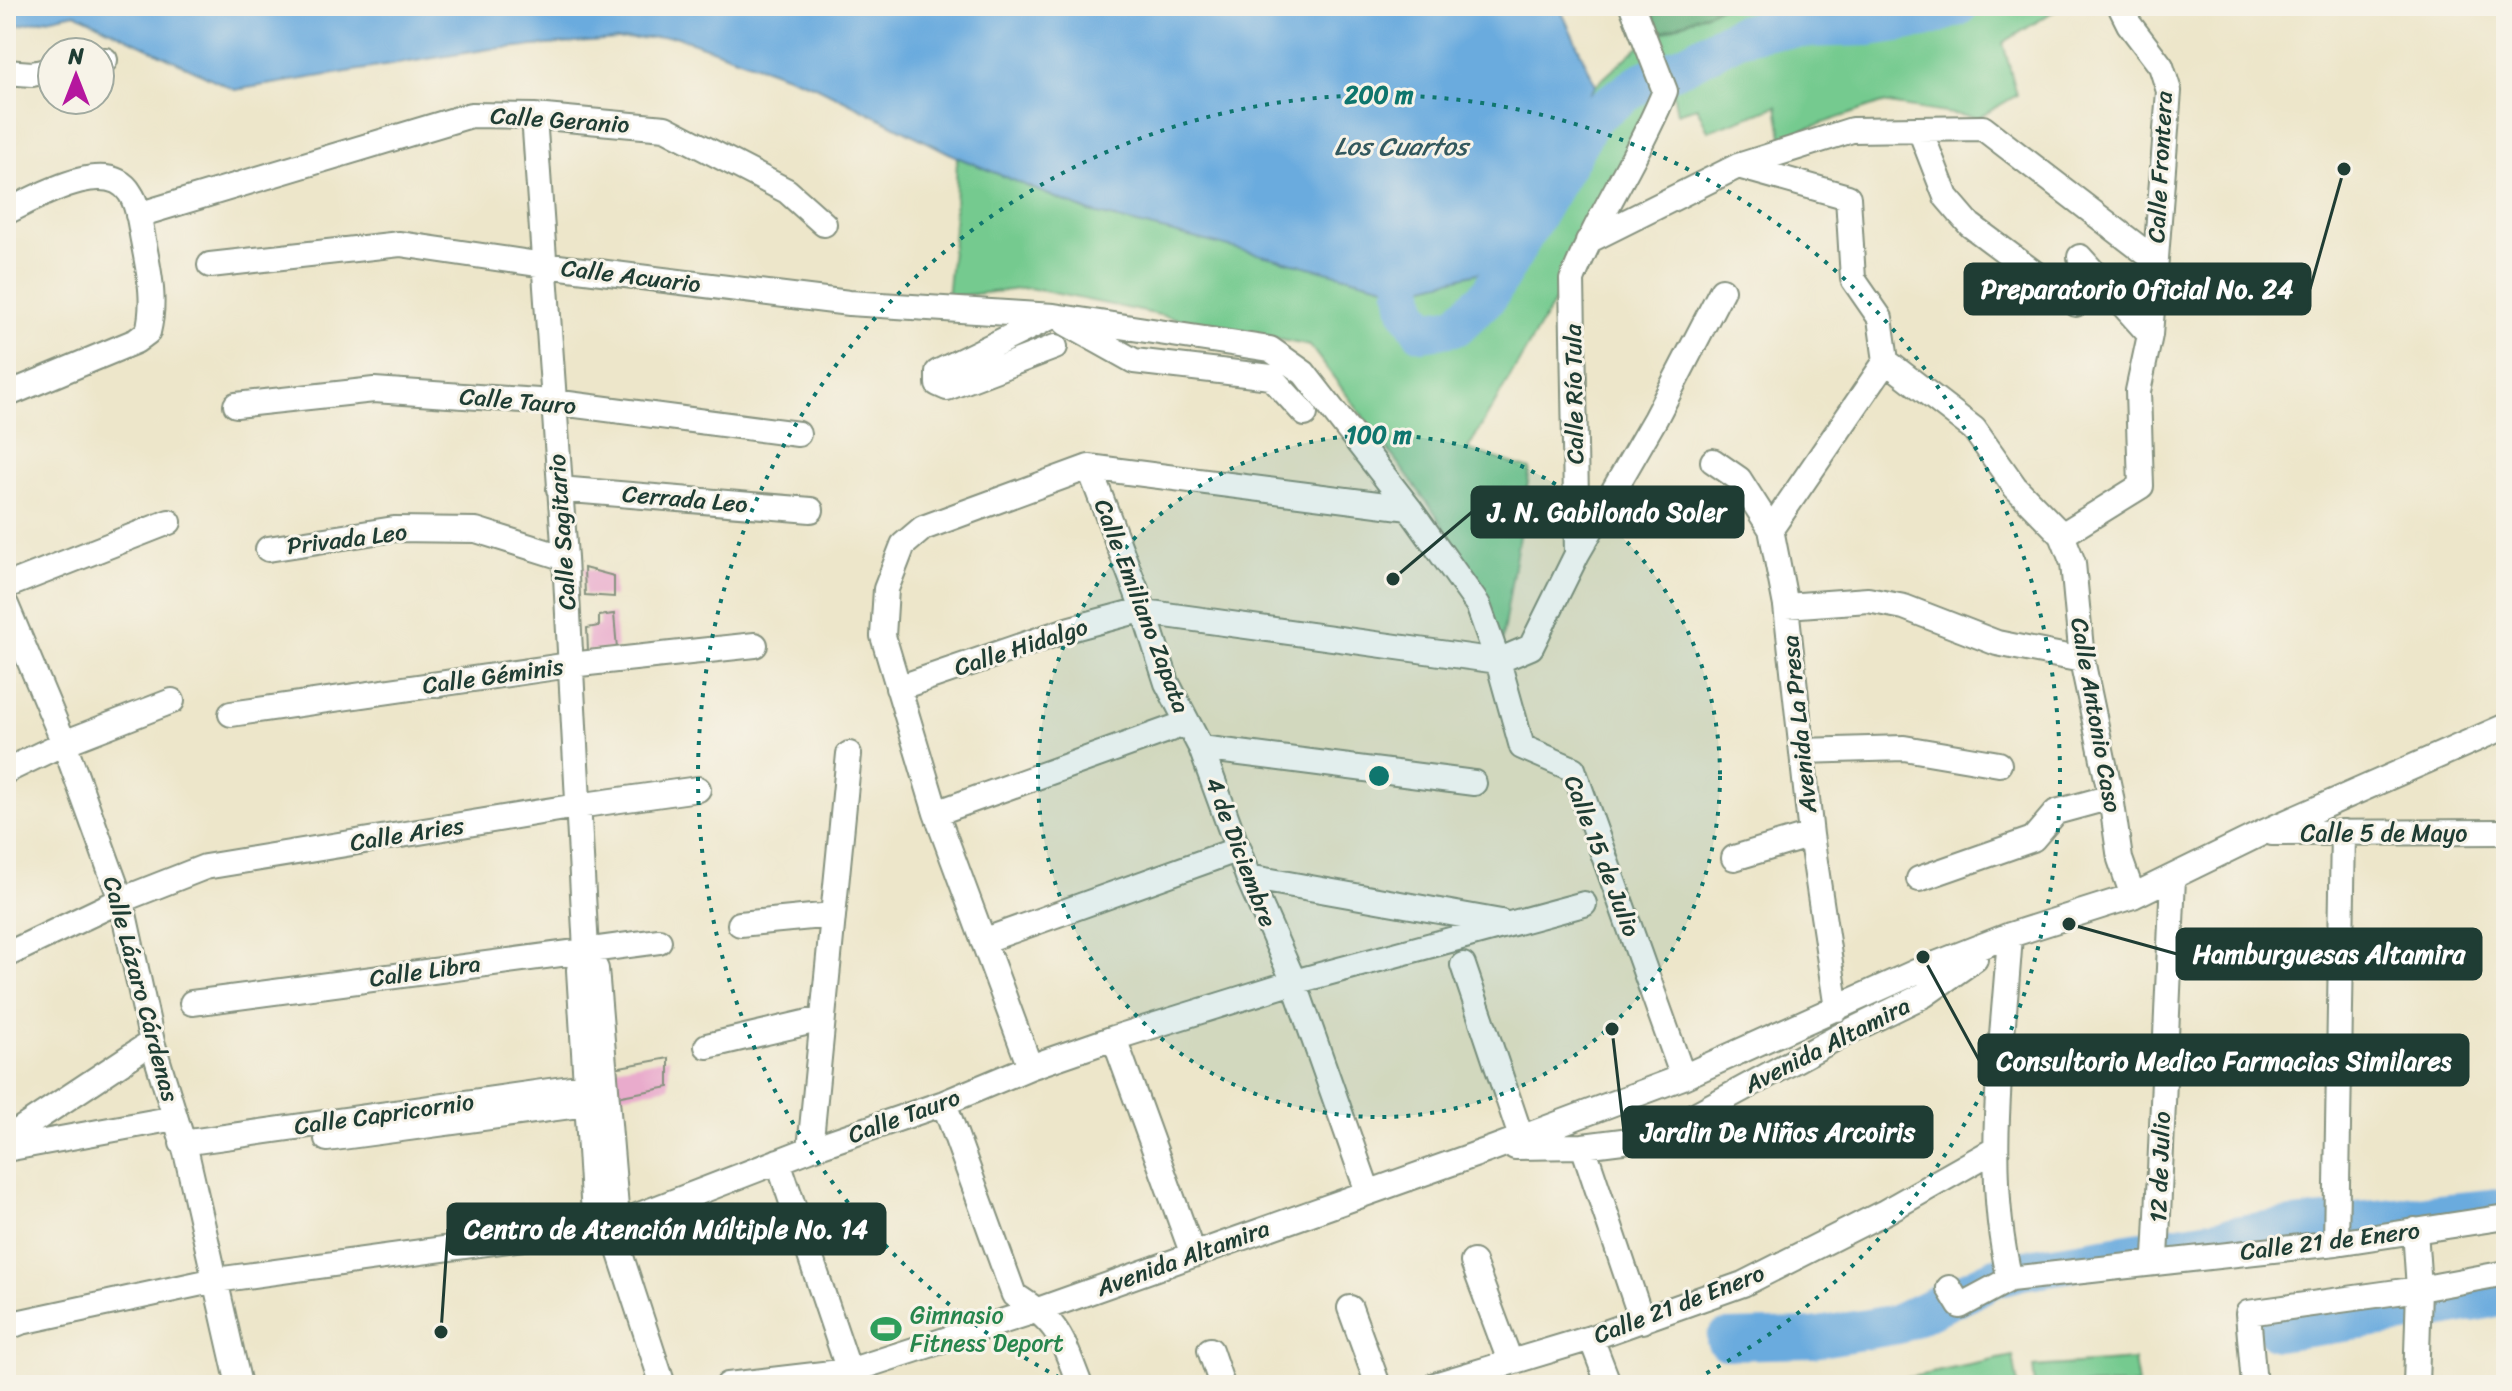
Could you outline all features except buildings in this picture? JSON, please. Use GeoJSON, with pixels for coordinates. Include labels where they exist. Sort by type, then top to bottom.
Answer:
{"type":"FeatureCollection","features":[{"type":"Feature","properties":{"kind":"street","name":"Calle Río Tula"},"geometry":{"type":"LineString","coordinates":[[1498,661],[1531,647],[1577,554],[1572,280],[1588,241],[1653,121],[1665,91],[1632,6]]}},
{"type":"Feature","properties":{"kind":"street","name":"Calle Frontera"},"geometry":{"type":"LineString","coordinates":[[2062,535],[2141,486],[2138,391],[2150,335],[2169,91],[2161,66],[2129,24],[2120,6]]}},
{"type":"Feature","properties":{"kind":"street"},"geometry":{"type":"LineString","coordinates":[[6,72],[36,73]]}},
{"type":"Feature","properties":{"kind":"street","name":"Calle Geranio"},"geometry":{"type":"LineString","coordinates":[[138,215],[471,115],[534,116],[665,128],[787,191],[824,224]]}},
{"type":"Feature","properties":{"kind":"street","name":"Calle Sagitario"},"geometry":{"type":"LineString","coordinates":[[534,116],[565,558],[586,950],[579,970],[594,1215],[611,1226],[616,1208],[596,969],[586,950]]}},
{"type":"Feature","properties":{"kind":"street"},"geometry":{"type":"LineString","coordinates":[[1588,241],[1738,166],[1852,130],[1983,128],[2155,260]]}},
{"type":"Feature","properties":{"kind":"street"},"geometry":{"type":"LineString","coordinates":[[1920,130],[1946,197],[1970,225],[2076,304]]}},
{"type":"Feature","properties":{"kind":"street"},"geometry":{"type":"LineString","coordinates":[[1738,166],[1848,197],[1853,279],[1880,318],[1886,361],[1771,529]]}},
{"type":"Feature","properties":{"kind":"street"},"geometry":{"type":"LineString","coordinates":[[6,212],[79,179],[96,177],[115,182],[129,190],[138,215],[153,292],[153,313],[148,332],[136,341],[6,395]]}},
{"type":"Feature","properties":{"kind":"street","name":"Calle Acuario"},"geometry":{"type":"LineString","coordinates":[[210,265],[400,244],[849,303],[1054,316],[1270,349],[1304,373],[1409,508],[1478,605],[1498,661]]}},
{"type":"Feature","properties":{"kind":"street"},"geometry":{"type":"LineString","coordinates":[[2080,257],[2150,335]]}},
{"type":"Feature","properties":{"kind":"street"},"geometry":{"type":"LineString","coordinates":[[1577,554],[1655,419],[1722,290]]}},
{"type":"Feature","properties":{"kind":"street"},"geometry":{"type":"LineString","coordinates":[[1055,347],[947,388],[938,384],[938,372],[1054,316],[1134,361],[1271,377],[1305,414]]}},
{"type":"Feature","properties":{"kind":"street"},"geometry":{"type":"LineString","coordinates":[[1886,361],[1974,429],[2015,487],[2062,535]]}},
{"type":"Feature","properties":{"kind":"street","name":"Calle Tauro"},"geometry":{"type":"LineString","coordinates":[[236,405],[374,390],[553,402],[798,434]]}},
{"type":"Feature","properties":{"kind":"street","name":"Avenida La Presa"},"geometry":{"type":"LineString","coordinates":[[1713,461],[1739,479],[1771,529],[1786,606],[1811,835],[1837,1009]]}},
{"type":"Feature","properties":{"kind":"street"},"geometry":{"type":"LineString","coordinates":[[1030,1067],[936,813],[883,636],[886,589],[903,545],[923,528],[1089,467],[1409,508]]}},
{"type":"Feature","properties":{"kind":"street","name":"Calle Emiliano Zapata"},"geometry":{"type":"LineString","coordinates":[[936,813],[1187,723],[1167,683],[1144,611],[1089,467]]}},
{"type":"Feature","properties":{"kind":"street","name":"Cerrada Leo"},"geometry":{"type":"LineString","coordinates":[[559,489],[811,510]]}},
{"type":"Feature","properties":{"kind":"street"},"geometry":{"type":"LineString","coordinates":[[6,586],[169,522]]}},
{"type":"Feature","properties":{"kind":"street","name":"Privada Leo"},"geometry":{"type":"LineString","coordinates":[[268,549],[394,529],[476,530],[565,558]]}},
{"type":"Feature","properties":{"kind":"street","name":"Calle Antonio Caso"},"geometry":{"type":"LineString","coordinates":[[2062,535],[2073,563],[2082,660],[2111,797],[2120,859],[2133,896]]}},
{"type":"Feature","properties":{"kind":"street"},"geometry":{"type":"LineString","coordinates":[[1786,606],[1868,600],[1904,607],[1997,643],[2082,660]]}},
{"type":"Feature","properties":{"kind":"street","name":"Calle Lázaro Cárdenas"},"geometry":{"type":"LineString","coordinates":[[6,605],[64,743],[121,900],[152,1042],[185,1150],[239,1385]]}},
{"type":"Feature","properties":{"kind":"street"},"geometry":{"type":"LineString","coordinates":[[1144,611],[1498,661]]}},
{"type":"Feature","properties":{"kind":"street","name":"Calle Hidalgo"},"geometry":{"type":"LineString","coordinates":[[898,688],[1070,629],[1144,611]]}},
{"type":"Feature","properties":{"kind":"street","name":"Calle Géminis"},"geometry":{"type":"LineString","coordinates":[[231,714],[570,665],[755,645]]}},
{"type":"Feature","properties":{"kind":"street","name":"Calle 15 de Julio"},"geometry":{"type":"LineString","coordinates":[[1498,661],[1522,747],[1573,769],[1683,1077]]}},
{"type":"Feature","properties":{"kind":"street"},"geometry":{"type":"LineString","coordinates":[[6,771],[64,743],[172,701]]}},
{"type":"Feature","properties":{"kind":"street","name":"4 de Diciembre"},"geometry":{"type":"LineString","coordinates":[[1187,723],[1201,748],[1248,877],[1294,982],[1368,1192]]}},
{"type":"Feature","properties":{"kind":"street","name":"Avenida Altamira"},"geometry":{"type":"LineString","coordinates":[[728,1385],[849,1371],[1038,1310],[1494,1148],[1683,1077],[1918,971],[2010,935],[2133,896],[2262,833],[2506,726]]}},
{"type":"Feature","properties":{"kind":"street"},"geometry":{"type":"LineString","coordinates":[[1201,748],[1474,783]]}},
{"type":"Feature","properties":{"kind":"street"},"geometry":{"type":"LineString","coordinates":[[1802,751],[1904,748],[1999,764]]}},
{"type":"Feature","properties":{"kind":"street"},"geometry":{"type":"LineString","coordinates":[[810,1149],[849,754]]}},
{"type":"Feature","properties":{"kind":"street","name":"Calle Aries"},"geometry":{"type":"LineString","coordinates":[[6,955],[121,900],[205,867],[698,789]]}},
{"type":"Feature","properties":{"kind":"street"},"geometry":{"type":"LineString","coordinates":[[1919,879],[2033,839],[2056,812],[2111,797]]}},
{"type":"Feature","properties":{"kind":"street"},"geometry":{"type":"LineString","coordinates":[[2336,1243],[2334,1212],[2343,832]]}},
{"type":"Feature","properties":{"kind":"street","name":"Calle 5 de Mayo"},"geometry":{"type":"LineString","coordinates":[[2262,833],[2506,832]]}},
{"type":"Feature","properties":{"kind":"street"},"geometry":{"type":"LineString","coordinates":[[1734,858],[1811,835]]}},
{"type":"Feature","properties":{"kind":"street"},"geometry":{"type":"LineString","coordinates":[[983,941],[1239,849]]}},
{"type":"Feature","properties":{"kind":"street"},"geometry":{"type":"LineString","coordinates":[[1248,877],[1509,923]]}},
{"type":"Feature","properties":{"kind":"street","name":"12 de Julio"},"geometry":{"type":"LineString","coordinates":[[2155,1252],[2173,878]]}},
{"type":"Feature","properties":{"kind":"street","name":"Calle Tauro"},"geometry":{"type":"LineString","coordinates":[[6,1328],[21,1322],[216,1280],[611,1226],[810,1149],[944,1103],[1030,1067],[1114,1038],[1294,982],[1584,904]]}},
{"type":"Feature","properties":{"kind":"street"},"geometry":{"type":"LineString","coordinates":[[740,924],[832,915]]}},
{"type":"Feature","properties":{"kind":"street"},"geometry":{"type":"LineString","coordinates":[[1955,1297],[2010,1279],[2003,1250],[1996,1149],[2010,935]]}},
{"type":"Feature","properties":{"kind":"street","name":"Avenida Altamira"},"geometry":{"type":"LineString","coordinates":[[1494,1148],[1583,1146],[1654,1137],[1840,1036],[1924,995],[2010,935]]}},
{"type":"Feature","properties":{"kind":"street","name":"Calle Libra"},"geometry":{"type":"LineString","coordinates":[[192,1003],[659,941]]}},
{"type":"Feature","properties":{"kind":"street"},"geometry":{"type":"LineString","coordinates":[[1463,965],[1521,1137]]}},
{"type":"Feature","properties":{"kind":"street"},"geometry":{"type":"LineString","coordinates":[[707,1046],[822,1019]]}},
{"type":"Feature","properties":{"kind":"street"},"geometry":{"type":"LineString","coordinates":[[1114,1038],[1193,1255]]}},
{"type":"Feature","properties":{"kind":"street"},"geometry":{"type":"LineString","coordinates":[[6,1139],[152,1042]]}},
{"type":"Feature","properties":{"kind":"street","name":"Calle Capricornio"},"geometry":{"type":"LineString","coordinates":[[185,1150],[586,1095]]}},
{"type":"Feature","properties":{"kind":"street"},"geometry":{"type":"LineString","coordinates":[[944,1103],[1014,1295],[1038,1310],[1059,1331],[1080,1385]]}},
{"type":"Feature","properties":{"kind":"street"},"geometry":{"type":"LineString","coordinates":[[6,1149],[175,1118]]}},
{"type":"Feature","properties":{"kind":"street"},"geometry":{"type":"LineString","coordinates":[[1583,1146],[1642,1321]]}},
{"type":"Feature","properties":{"kind":"street","name":"Calle 21 de Enero"},"geometry":{"type":"LineString","coordinates":[[1435,1385],[1591,1338],[1743,1284],[1885,1212],[1996,1149]]}},
{"type":"Feature","properties":{"kind":"street"},"geometry":{"type":"LineString","coordinates":[[778,1161],[849,1371]]}},
{"type":"Feature","properties":{"kind":"street","name":"Calle 21 de Enero"},"geometry":{"type":"LineString","coordinates":[[2010,1279],[2155,1252],[2336,1243],[2506,1217]]}},
{"type":"Feature","properties":{"kind":"street"},"geometry":{"type":"LineString","coordinates":[[611,1226],[663,1385]]}},
{"type":"Feature","properties":{"kind":"street"},"geometry":{"type":"LineString","coordinates":[[2415,1230],[2418,1304],[2416,1385]]}},
{"type":"Feature","properties":{"kind":"street"},"geometry":{"type":"LineString","coordinates":[[1473,1262],[1510,1361]]}},
{"type":"Feature","properties":{"kind":"street"},"geometry":{"type":"LineString","coordinates":[[2254,1385],[2248,1313],[2418,1304],[2506,1273]]}},
{"type":"Feature","properties":{"kind":"street"},"geometry":{"type":"LineString","coordinates":[[1350,1308],[1378,1385]]}},
{"type":"Feature","properties":{"kind":"street"},"geometry":{"type":"LineString","coordinates":[[1591,1338],[1609,1385]]}},
{"type":"Feature","properties":{"kind":"street"},"geometry":{"type":"LineString","coordinates":[[1210,1350],[1222,1385]]}},
{"type":"Feature","properties":{"kind":"green space"},"geometry":{"type":"Polygon","coordinates":[[[1648,6],[1722,6],[1660,33],[1648,6]]]}},
{"type":"Feature","properties":{"kind":"green space"},"geometry":{"type":"Polygon","coordinates":[[[1722,6],[2062,6],[2003,43],[2017,95],[1978,118],[1882,103],[1782,137],[1777,106],[1708,131],[1697,107],[1677,113],[1672,87],[1575,245],[1560,292],[1468,449],[1530,469],[1501,645],[1482,591],[1436,514],[1310,346],[1029,288],[947,297],[957,157],[1090,212],[1494,269],[1527,211],[1568,127],[1596,85],[1646,40],[1722,6]]]}},
{"type":"Feature","properties":{"kind":"green space"},"geometry":{"type":"Polygon","coordinates":[[[2013,1356],[2018,1385],[1873,1385],[2013,1356]]]}},
{"type":"Feature","properties":{"kind":"green space"},"geometry":{"type":"Polygon","coordinates":[[[2134,1360],[2138,1385],[2035,1385],[2033,1367],[2134,1360]]]}},
{"type":"Feature","properties":{"kind":"water","name":"Los Cuartos"},"geometry":{"type":"Polygon","coordinates":[[[6,6],[1559,6],[1596,85],[1568,127],[1527,211],[1494,269],[1405,291],[1090,212],[957,157],[818,87],[675,36],[490,49],[235,90],[75,13],[6,28],[6,6]]]}},
{"type":"Feature","properties":{"kind":"waterway"},"geometry":{"type":"LineString","coordinates":[[1405,291],[1408,309],[1422,331],[1456,326],[1489,295],[1593,116],[1640,83],[1738,36],[1767,29],[1870,26],[1925,18],[1958,6]]}},
{"type":"Feature","properties":{"kind":"waterway"},"geometry":{"type":"LineString","coordinates":[[1726,1340],[1813,1338],[1898,1324],[1996,1277],[2022,1270],[2273,1230],[2492,1209]]}},
{"type":"Feature","properties":{"kind":"waterway"},"geometry":{"type":"LineString","coordinates":[[2277,1331],[2428,1311],[2506,1295]]}},
{"type":"Feature","properties":{"kind":"place","name":"Preparatorio Oficial No. 24"},"geometry":{"type":"Point","coordinates":[2344,169]}},
{"type":"Feature","properties":{"kind":"place","name":"J. N. Gabilondo Soler"},"geometry":{"type":"Point","coordinates":[1393,579]}},
{"type":"Feature","properties":{"kind":"place","name":"Hamburguesas Altamira"},"geometry":{"type":"Point","coordinates":[2069,924]}},
{"type":"Feature","properties":{"kind":"place","name":"Consultorio Medico Farmacias Similares"},"geometry":{"type":"Point","coordinates":[1923,957]}},
{"type":"Feature","properties":{"kind":"place","name":"Jardin De Niños Arcoiris"},"geometry":{"type":"Point","coordinates":[1612,1029]}},
{"type":"Feature","properties":{"kind":"place","name":"Gimnasio Fitness Deport"},"geometry":{"type":"Point","coordinates":[886,1329]}},
{"type":"Feature","properties":{"kind":"place","name":"Centro de Atención Múltiple No. 14"},"geometry":{"type":"Point","coordinates":[441,1332]}}]}
